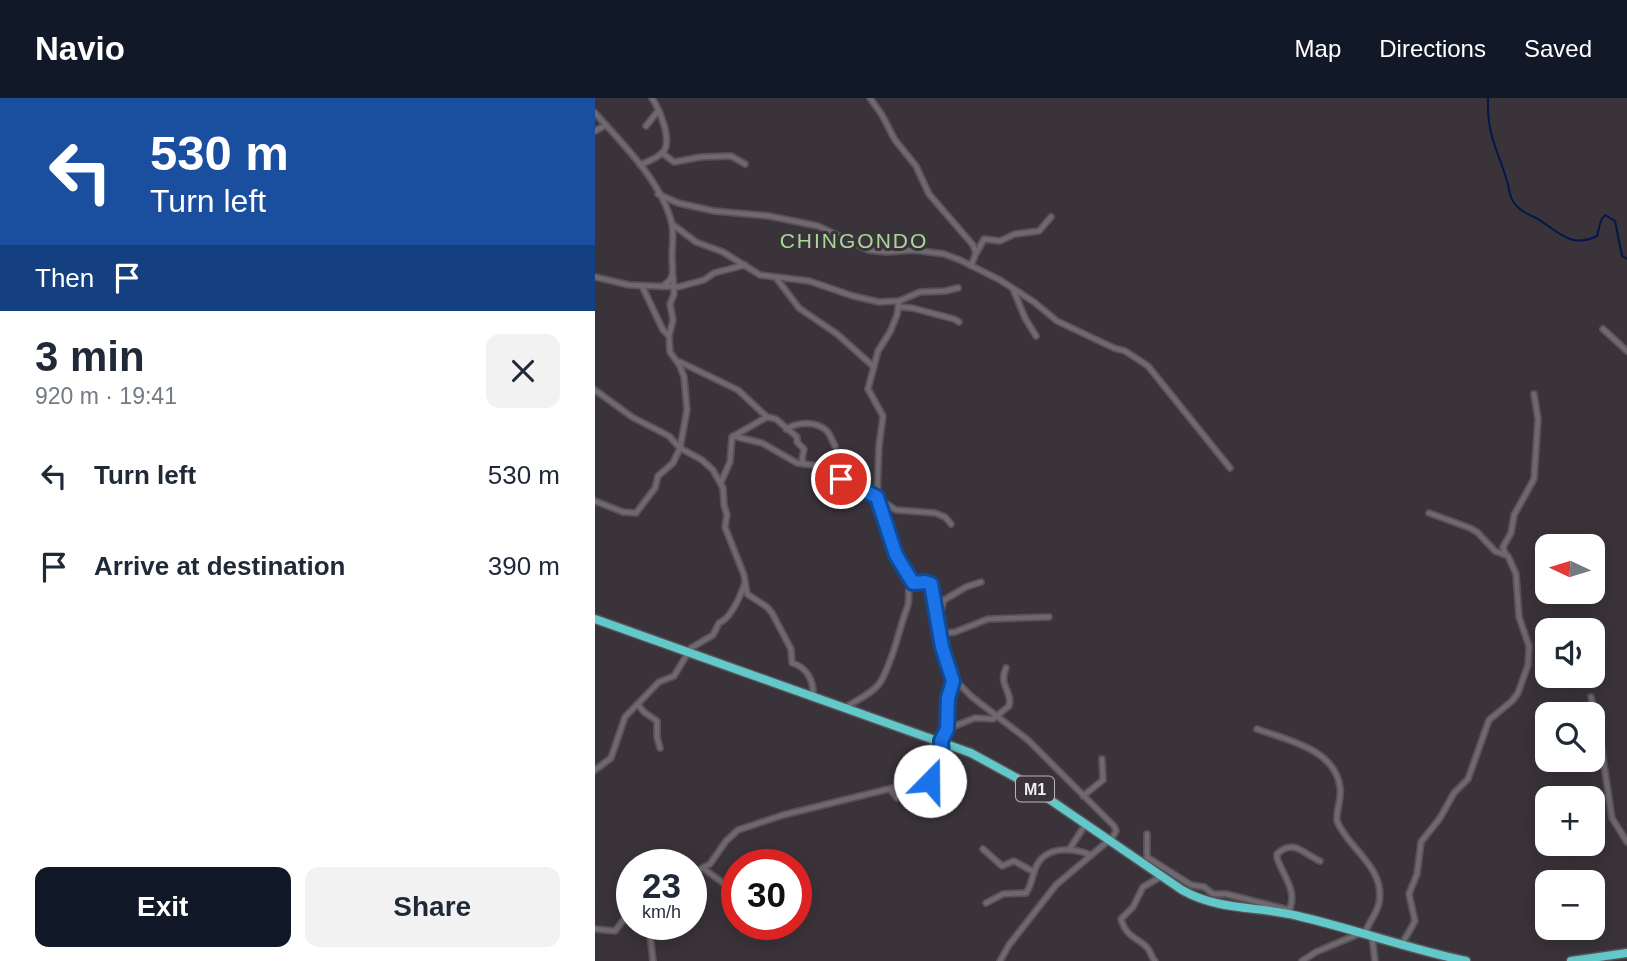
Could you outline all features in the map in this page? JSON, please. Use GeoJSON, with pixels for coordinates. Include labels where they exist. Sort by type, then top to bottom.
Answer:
{"type":"FeatureCollection","features":[{"type":"Feature","properties":{"kind":"highway","name":"M1"},"geometry":{"type":"LineString","coordinates":[[595,620],[971,752],[1009,773],[1110,841],[1145,860],[1162,876],[1204,901],[1229,907],[1288,912],[1466,961]]}},
{"type":"Feature","properties":{"kind":"highway"},"geometry":{"type":"LineString","coordinates":[[1571,961],[1627,953]]}},
{"type":"Feature","properties":{"kind":"street"},"geometry":{"type":"LineString","coordinates":[[640,165],[665,148],[664,121],[652,98]]}},
{"type":"Feature","properties":{"kind":"street"},"geometry":{"type":"LineString","coordinates":[[870,98],[883,115],[895,139],[916,166],[929,194],[970,240],[976,253]]}},
{"type":"Feature","properties":{"kind":"street"},"geometry":{"type":"LineString","coordinates":[[646,126],[657,116],[658,111]]}},
{"type":"Feature","properties":{"kind":"street"},"geometry":{"type":"LineString","coordinates":[[595,113],[628,147],[658,194],[671,224],[674,286],[670,304],[673,320],[669,336],[670,352],[684,377],[688,401],[680,447],[671,467],[658,477],[655,488],[636,513],[622,512],[595,501]]}},
{"type":"Feature","properties":{"kind":"street"},"geometry":{"type":"LineString","coordinates":[[595,131],[606,125]]}},
{"type":"Feature","properties":{"kind":"street"},"geometry":{"type":"LineString","coordinates":[[661,153],[674,162],[700,157],[732,156],[745,163]]}},
{"type":"Feature","properties":{"kind":"street"},"geometry":{"type":"LineString","coordinates":[[658,194],[678,203],[714,211],[769,216],[818,226],[868,250],[913,250],[944,254],[971,266],[1034,302],[1057,321],[1125,351],[1148,366],[1230,468]]}},
{"type":"Feature","properties":{"kind":"street"},"geometry":{"type":"LineString","coordinates":[[971,266],[984,240],[1000,241],[1015,234],[1039,231],[1051,217]]}},
{"type":"Feature","properties":{"kind":"street"},"geometry":{"type":"LineString","coordinates":[[671,224],[696,243],[723,252],[760,275],[809,281],[847,295],[898,304],[959,322]]}},
{"type":"Feature","properties":{"kind":"street"},"geometry":{"type":"LineString","coordinates":[[595,277],[642,286],[690,285],[707,279],[714,273],[745,265]]}},
{"type":"Feature","properties":{"kind":"street"},"geometry":{"type":"LineString","coordinates":[[664,285],[673,276]]}},
{"type":"Feature","properties":{"kind":"street"},"geometry":{"type":"LineString","coordinates":[[776,278],[799,308],[837,334],[874,367]]}},
{"type":"Feature","properties":{"kind":"street"},"geometry":{"type":"LineString","coordinates":[[642,286],[663,330],[669,336]]}},
{"type":"Feature","properties":{"kind":"street"},"geometry":{"type":"LineString","coordinates":[[958,288],[920,292],[898,304],[890,332],[878,351],[868,392],[883,418],[877,497],[896,555],[911,582],[931,584],[942,647],[953,678],[972,697],[1028,740],[1115,827],[1116,833],[1110,841],[1056,885],[1009,945],[1000,961]]}},
{"type":"Feature","properties":{"kind":"street"},"geometry":{"type":"LineString","coordinates":[[1013,289],[1036,336]]}},
{"type":"Feature","properties":{"kind":"street"},"geometry":{"type":"LineString","coordinates":[[1603,329],[1627,351]]}},
{"type":"Feature","properties":{"kind":"street"},"geometry":{"type":"LineString","coordinates":[[675,361],[738,390],[768,417],[776,419],[796,435],[797,442],[803,447],[804,464]]}},
{"type":"Feature","properties":{"kind":"street"},"geometry":{"type":"LineString","coordinates":[[595,390],[632,417],[670,437],[713,470],[724,490],[723,505],[727,513],[725,527],[747,595],[772,613],[792,649],[792,663],[800,665],[808,674],[813,696]]}},
{"type":"Feature","properties":{"kind":"street"},"geometry":{"type":"LineString","coordinates":[[1402,944],[1415,921],[1409,894],[1417,874],[1421,842],[1440,818],[1454,793],[1468,779],[1489,720],[1518,693],[1528,665],[1529,646],[1519,617],[1516,574],[1503,547],[1511,533],[1512,520],[1534,479],[1538,419],[1534,394]]}},
{"type":"Feature","properties":{"kind":"street"},"geometry":{"type":"LineString","coordinates":[[733,436],[768,417]]}},
{"type":"Feature","properties":{"kind":"street"},"geometry":{"type":"LineString","coordinates":[[786,429],[801,423],[818,426],[830,435],[835,446]]}},
{"type":"Feature","properties":{"kind":"street"},"geometry":{"type":"LineString","coordinates":[[733,436],[762,443],[787,459],[820,466],[833,478],[841,479],[877,497],[896,510],[935,513],[944,516],[951,524]]}},
{"type":"Feature","properties":{"kind":"street"},"geometry":{"type":"LineString","coordinates":[[721,482],[730,465],[733,436]]}},
{"type":"Feature","properties":{"kind":"street"},"geometry":{"type":"LineString","coordinates":[[1429,513],[1443,520],[1461,523],[1477,532],[1495,551],[1505,553]]}},
{"type":"Feature","properties":{"kind":"street"},"geometry":{"type":"LineString","coordinates":[[595,770],[611,758],[624,719],[661,681],[674,676],[695,644],[713,635],[720,621],[725,621],[739,599],[745,582]]}},
{"type":"Feature","properties":{"kind":"street"},"geometry":{"type":"LineString","coordinates":[[846,708],[881,680],[899,639],[901,623],[909,604],[908,589],[911,582]]}},
{"type":"Feature","properties":{"kind":"street"},"geometry":{"type":"LineString","coordinates":[[938,622],[944,600],[981,582]]}},
{"type":"Feature","properties":{"kind":"street"},"geometry":{"type":"LineString","coordinates":[[941,634],[955,632],[988,619],[1049,617]]}},
{"type":"Feature","properties":{"kind":"street"},"geometry":{"type":"LineString","coordinates":[[947,729],[975,718],[993,719],[1011,705],[1002,680],[1006,668]]}},
{"type":"Feature","properties":{"kind":"street"},"geometry":{"type":"LineString","coordinates":[[890,789],[897,798],[926,785],[939,766],[953,678]]}},
{"type":"Feature","properties":{"kind":"street"},"geometry":{"type":"LineString","coordinates":[[1591,697],[1612,818],[1627,842]]}},
{"type":"Feature","properties":{"kind":"street"},"geometry":{"type":"LineString","coordinates":[[638,705],[643,712],[657,721],[660,748]]}},
{"type":"Feature","properties":{"kind":"street"},"geometry":{"type":"LineString","coordinates":[[1257,729],[1309,748],[1328,762],[1335,771],[1341,791],[1337,821],[1372,867],[1380,891],[1377,909],[1366,934],[1375,961]]}},
{"type":"Feature","properties":{"kind":"street"},"geometry":{"type":"LineString","coordinates":[[1083,796],[1103,780],[1102,759]]}},
{"type":"Feature","properties":{"kind":"street"},"geometry":{"type":"LineString","coordinates":[[707,866],[738,830],[783,815],[929,779]]}},
{"type":"Feature","properties":{"kind":"street"},"geometry":{"type":"LineString","coordinates":[[1069,850],[1085,824]]}},
{"type":"Feature","properties":{"kind":"street"},"geometry":{"type":"LineString","coordinates":[[1147,834],[1145,860],[1191,885],[1204,887],[1213,894],[1226,894],[1288,912],[1292,901],[1291,888],[1277,854],[1286,847],[1294,846],[1320,861]]}},
{"type":"Feature","properties":{"kind":"street"},"geometry":{"type":"LineString","coordinates":[[983,849],[1002,866],[1013,861],[1034,872]]}},
{"type":"Feature","properties":{"kind":"street"},"geometry":{"type":"LineString","coordinates":[[986,903],[1003,894],[1027,893],[1034,872],[1044,855],[1051,851],[1069,850],[1091,855]]}},
{"type":"Feature","properties":{"kind":"street"},"geometry":{"type":"LineString","coordinates":[[1155,961],[1149,951],[1134,940],[1121,919],[1133,907],[1143,887],[1162,876]]}},
{"type":"Feature","properties":{"kind":"street"},"geometry":{"type":"LineString","coordinates":[[595,929],[616,930]]}},
{"type":"Feature","properties":{"kind":"street"},"geometry":{"type":"LineString","coordinates":[[1302,961],[1316,952],[1366,934]]}},
{"type":"Feature","properties":{"kind":"street"},"geometry":{"type":"LineString","coordinates":[[651,940],[653,961]]}},
{"type":"Feature","properties":{"kind":"waterway"},"geometry":{"type":"LineString","coordinates":[[1488,98],[1491,132],[1515,204],[1563,236],[1578,240],[1597,236],[1605,215],[1615,221],[1622,256],[1627,259]]}},
{"type":"Feature","properties":{"kind":"district","name":"CHINGONDO"},"geometry":{"type":"Point","coordinates":[854,240]}},
{"type":"Feature","properties":{"kind":"route"},"geometry":{"type":"LineString","coordinates":[[841,479],[877,497],[901,566],[911,582],[931,584],[942,647],[953,681],[948,698],[947,729],[941,741],[942,755],[930,781]]}}]}
